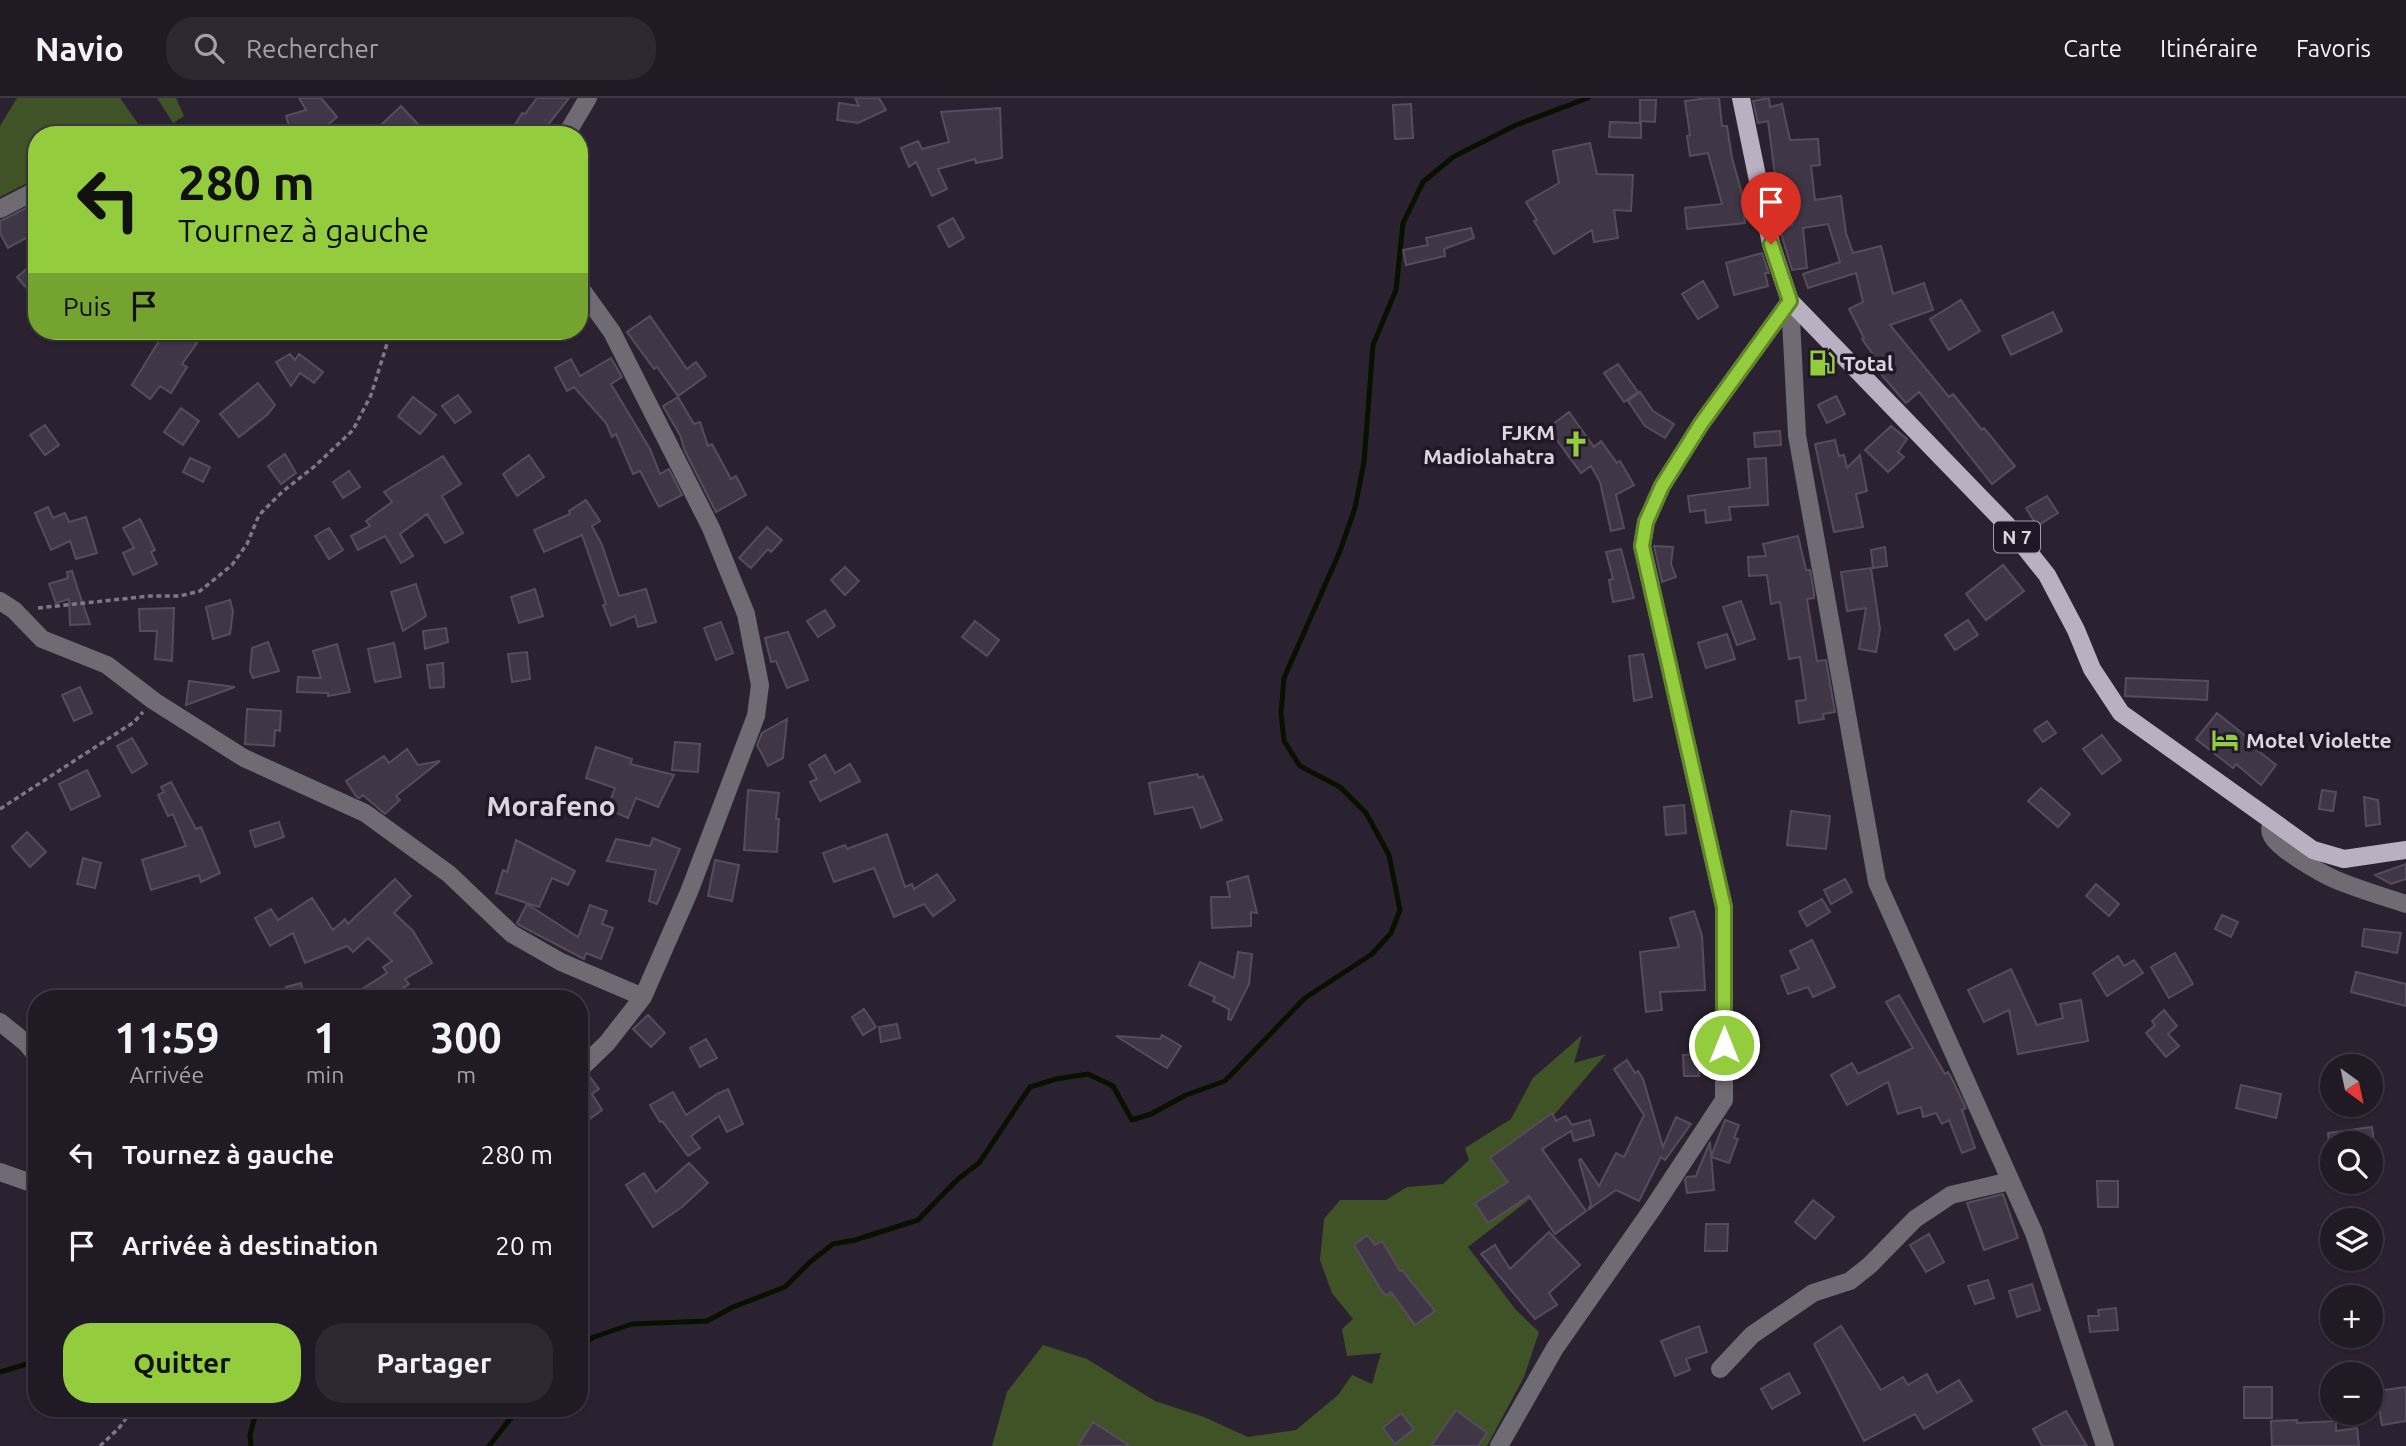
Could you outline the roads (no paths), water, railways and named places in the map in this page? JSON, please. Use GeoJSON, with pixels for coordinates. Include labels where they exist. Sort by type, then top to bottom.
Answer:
{"type":"FeatureCollection","features":[{"type":"Feature","properties":{"kind":"main road","name":"N 7"},"geometry":{"type":"LineString","coordinates":[[1741,98],[1771,244],[1790,301],[2015,535],[2046,575],[2076,630],[2092,669],[2120,713],[2313,850],[2344,859],[2406,850]]}},
{"type":"Feature","properties":{"kind":"street"},"geometry":{"type":"LineString","coordinates":[[571,126],[588,98]]}},
{"type":"Feature","properties":{"kind":"street"},"geometry":{"type":"LineString","coordinates":[[0,209],[28,195]]}},
{"type":"Feature","properties":{"kind":"street"},"geometry":{"type":"LineString","coordinates":[[588,299],[612,332],[711,528],[746,614],[760,685],[756,716],[737,768],[689,892],[643,998],[607,1043],[588,1061]]}},
{"type":"Feature","properties":{"kind":"street"},"geometry":{"type":"LineString","coordinates":[[1790,301],[1797,435],[1877,882],[2034,1233],[2105,1446]]}},
{"type":"Feature","properties":{"kind":"street"},"geometry":{"type":"LineString","coordinates":[[1499,1446],[1555,1348],[1653,1208],[1724,1100],[1724,907],[1642,546],[1646,522],[1662,486],[1701,424],[1790,301]]}},
{"type":"Feature","properties":{"kind":"street"},"geometry":{"type":"LineString","coordinates":[[7,606],[42,639],[107,666],[154,701],[244,758],[365,813],[449,874],[512,934],[561,962],[643,998]]}},
{"type":"Feature","properties":{"kind":"street"},"geometry":{"type":"LineString","coordinates":[[2272,821],[2271,834],[2279,844],[2308,864],[2333,878],[2406,904]]}},
{"type":"Feature","properties":{"kind":"street"},"geometry":{"type":"LineString","coordinates":[[0,1022],[28,1045]]}},
{"type":"Feature","properties":{"kind":"street"},"geometry":{"type":"LineString","coordinates":[[0,1172],[28,1182]]}},
{"type":"Feature","properties":{"kind":"street"},"geometry":{"type":"LineString","coordinates":[[1720,1369],[1752,1335],[1813,1293],[1850,1281],[1870,1265],[1915,1219],[1951,1195],[2010,1181]]}},
{"type":"Feature","properties":{"kind":"waterway"},"geometry":{"type":"LineString","coordinates":[[588,1341],[632,1324],[707,1321],[733,1307],[785,1287],[833,1244],[855,1240],[918,1220],[958,1179],[979,1163],[1030,1087],[1056,1079],[1088,1074],[1113,1086],[1132,1120],[1151,1114],[1186,1095],[1225,1081],[1305,998],[1372,954],[1391,933],[1400,910],[1389,855],[1366,813],[1340,787],[1300,766],[1284,741],[1281,713],[1284,678],[1340,551],[1355,508],[1364,462],[1373,345],[1396,290],[1403,223],[1423,182],[1453,157],[1516,125],[1588,98]]}},
{"type":"Feature","properties":{"kind":"waterway"},"geometry":{"type":"LineString","coordinates":[[0,1372],[28,1364]]}},
{"type":"Feature","properties":{"kind":"waterway"},"geometry":{"type":"LineString","coordinates":[[251,1446],[250,1435],[255,1417]]}},
{"type":"Feature","properties":{"kind":"waterway"},"geometry":{"type":"LineString","coordinates":[[489,1446],[512,1417]]}},
{"type":"Feature","properties":{"kind":"place","name":"Total"},"geometry":{"type":"Point","coordinates":[1822,363]}},
{"type":"Feature","properties":{"kind":"place","name":"FJKM Madiolahatra"},"geometry":{"type":"Point","coordinates":[1576,444]}},
{"type":"Feature","properties":{"kind":"place","name":"Motel Violette"},"geometry":{"type":"Point","coordinates":[2225,740]}},
{"type":"Feature","properties":{"kind":"district","name":"Morafeno"},"geometry":{"type":"Point","coordinates":[551,805]}}]}
